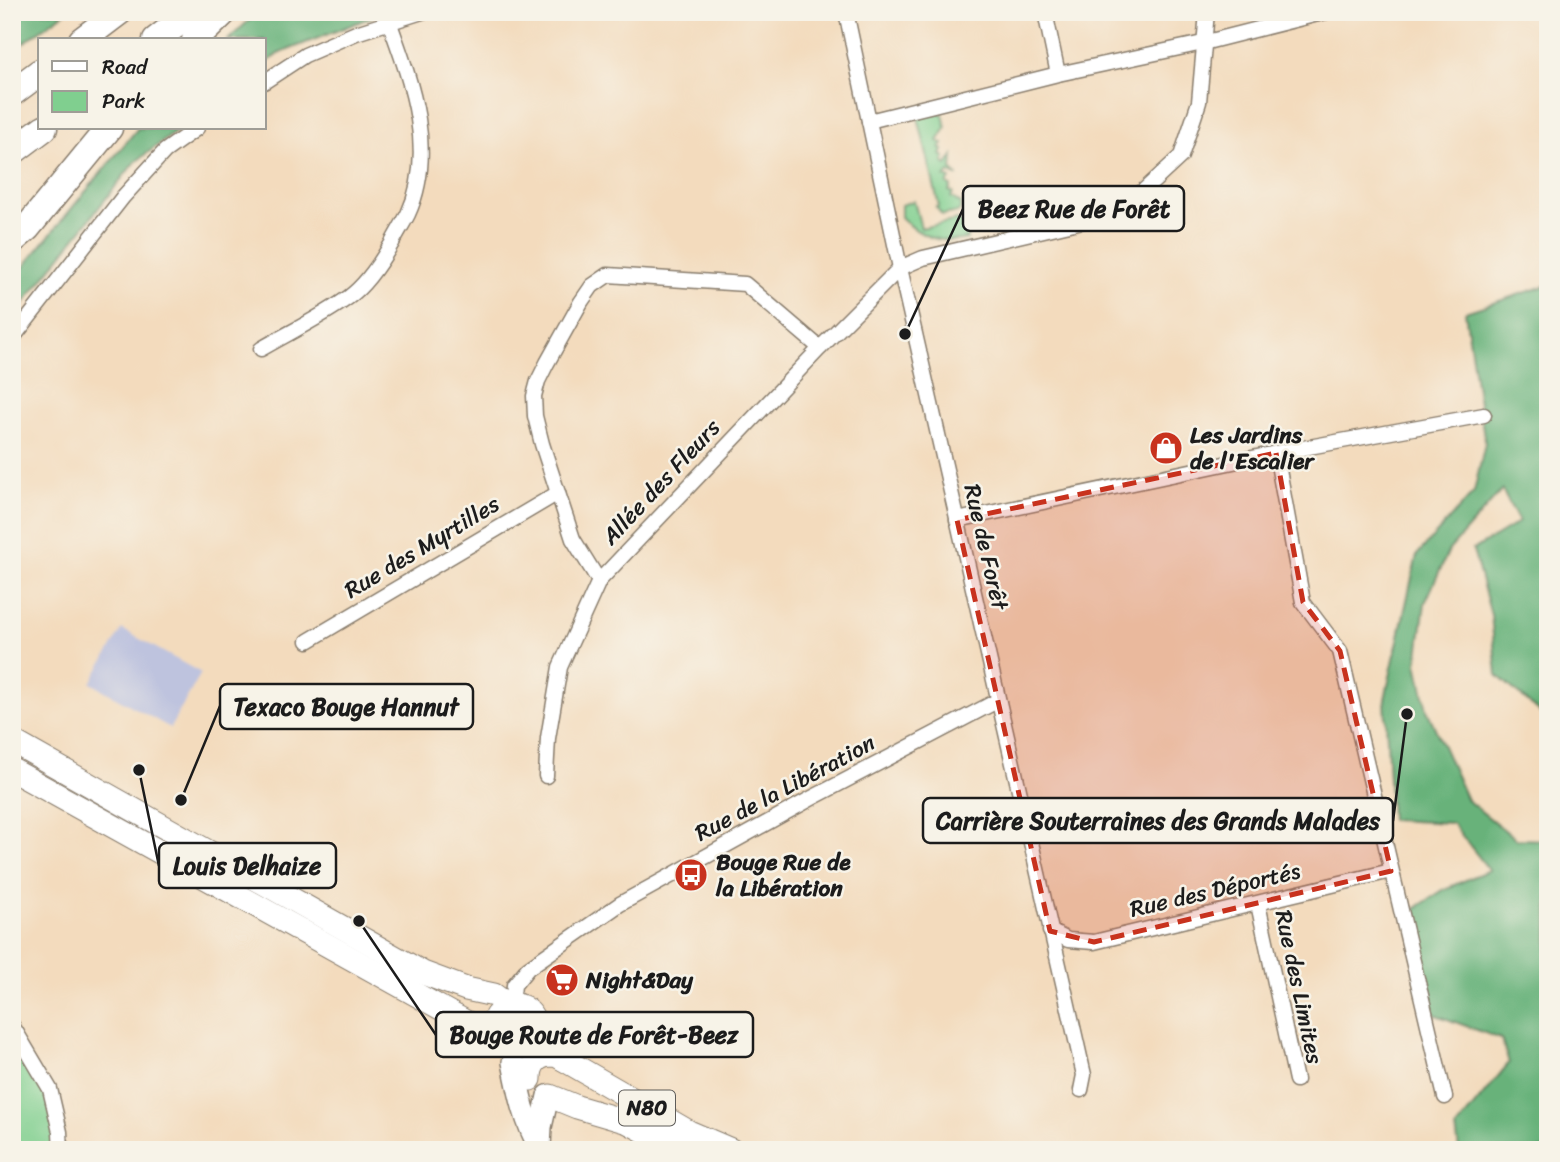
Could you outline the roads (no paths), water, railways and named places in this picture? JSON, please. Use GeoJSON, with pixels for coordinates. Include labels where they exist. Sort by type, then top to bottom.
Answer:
{"type":"FeatureCollection","features":[{"type":"Feature","properties":{"kind":"highway"},"geometry":{"type":"LineString","coordinates":[[85,38],[119,12]]}},
{"type":"Feature","properties":{"kind":"highway"},"geometry":{"type":"LineString","coordinates":[[159,38],[192,12]]}},
{"type":"Feature","properties":{"kind":"highway"},"geometry":{"type":"LineString","coordinates":[[197,38],[224,12]]}},
{"type":"Feature","properties":{"kind":"highway"},"geometry":{"type":"LineString","coordinates":[[12,93],[38,74]]}},
{"type":"Feature","properties":{"kind":"highway"},"geometry":{"type":"LineString","coordinates":[[12,152],[41,130]]}},
{"type":"Feature","properties":{"kind":"highway"},"geometry":{"type":"LineString","coordinates":[[12,241],[27,228],[107,130]]}},
{"type":"Feature","properties":{"kind":"main road"},"geometry":{"type":"LineString","coordinates":[[12,741],[423,973],[466,989],[494,995],[510,1005],[526,1009],[534,1020],[547,1027],[560,1045],[564,1060]]}},
{"type":"Feature","properties":{"kind":"main road","name":"N80"},"geometry":{"type":"LineString","coordinates":[[12,770],[504,1048],[536,1090],[577,1107],[628,1122],[680,1150]]}},
{"type":"Feature","properties":{"kind":"main road"},"geometry":{"type":"LineString","coordinates":[[510,1005],[496,1016],[494,1032],[504,1048],[528,1041],[535,1028],[534,1020]]}},
{"type":"Feature","properties":{"kind":"main road"},"geometry":{"type":"LineString","coordinates":[[556,1055],[564,1060],[570,1068],[569,1083],[565,1090],[536,1090],[530,1070],[540,1057],[556,1055]]}},
{"type":"Feature","properties":{"kind":"main road","name":"N80"},"geometry":{"type":"LineString","coordinates":[[564,1060],[690,1132],[731,1150]]}},
{"type":"Feature","properties":{"kind":"street"},"geometry":{"type":"LineString","coordinates":[[266,81],[305,55],[356,33],[422,12]]}},
{"type":"Feature","properties":{"kind":"street","name":"Rue de Forêt"},"geometry":{"type":"LineString","coordinates":[[846,12],[900,268],[1084,1075],[1081,1090]]}},
{"type":"Feature","properties":{"kind":"street"},"geometry":{"type":"LineString","coordinates":[[1045,12],[1058,74]]}},
{"type":"Feature","properties":{"kind":"street"},"geometry":{"type":"LineString","coordinates":[[900,268],[923,258],[1091,219],[1140,194],[1181,156],[1199,102],[1207,12]]}},
{"type":"Feature","properties":{"kind":"street"},"geometry":{"type":"LineString","coordinates":[[869,121],[1326,12]]}},
{"type":"Feature","properties":{"kind":"street"},"geometry":{"type":"LineString","coordinates":[[261,349],[351,297],[386,254],[409,212],[418,176],[418,110],[411,81],[389,21]]}},
{"type":"Feature","properties":{"kind":"street"},"geometry":{"type":"LineString","coordinates":[[12,339],[123,197],[165,151],[194,130]]}},
{"type":"Feature","properties":{"kind":"street","name":"Allée des Fleurs"},"geometry":{"type":"LineString","coordinates":[[546,776],[548,738],[560,667],[599,582],[820,348],[900,268]]}},
{"type":"Feature","properties":{"kind":"street"},"geometry":{"type":"LineString","coordinates":[[599,582],[573,538],[535,416],[534,396],[547,363],[592,286],[608,275],[745,284],[820,348]]}},
{"type":"Feature","properties":{"kind":"street"},"geometry":{"type":"LineString","coordinates":[[957,520],[1276,453],[1484,415]]}},
{"type":"Feature","properties":{"kind":"street"},"geometry":{"type":"LineString","coordinates":[[1276,453],[1303,601],[1340,651],[1445,1097]]}},
{"type":"Feature","properties":{"kind":"street","name":"Rue des Myrtilles"},"geometry":{"type":"LineString","coordinates":[[309,641],[558,493]]}},
{"type":"Feature","properties":{"kind":"street","name":"Rue de la Libération"},"geometry":{"type":"LineString","coordinates":[[510,1005],[514,985],[528,968],[620,904],[800,804],[997,701]]}},
{"type":"Feature","properties":{"kind":"street","name":"Rue des Déportés"},"geometry":{"type":"LineString","coordinates":[[1050,931],[1068,940],[1094,942],[1391,871]]}},
{"type":"Feature","properties":{"kind":"street","name":"Rue des Limites"},"geometry":{"type":"LineString","coordinates":[[1258,904],[1296,1080]]}},
{"type":"Feature","properties":{"kind":"street"},"geometry":{"type":"LineString","coordinates":[[12,1025],[50,1089],[60,1132],[61,1150]]}},
{"type":"Feature","properties":{"kind":"street"},"geometry":{"type":"LineString","coordinates":[[536,1090],[540,1148]]}},
{"type":"Feature","properties":{"kind":"place","name":"Beez Rue de Forêt"},"geometry":{"type":"Point","coordinates":[905,334]}},
{"type":"Feature","properties":{"kind":"place","name":"Les Jardins de l'Escalier"},"geometry":{"type":"Point","coordinates":[1166,448]}},
{"type":"Feature","properties":{"kind":"place","name":"Carrière Souterraines des Grands Malades"},"geometry":{"type":"Point","coordinates":[1407,714]}},
{"type":"Feature","properties":{"kind":"place","name":"Louis Delhaize"},"geometry":{"type":"Point","coordinates":[139,770]}},
{"type":"Feature","properties":{"kind":"place","name":"Texaco Bouge Hannut"},"geometry":{"type":"Point","coordinates":[181,800]}},
{"type":"Feature","properties":{"kind":"place","name":"Bouge Rue de la Libération"},"geometry":{"type":"Point","coordinates":[691,875]}},
{"type":"Feature","properties":{"kind":"place","name":"Bouge Route de Forêt-Beez"},"geometry":{"type":"Point","coordinates":[359,921]}},
{"type":"Feature","properties":{"kind":"place","name":"Night&Day"},"geometry":{"type":"Point","coordinates":[562,980]}}]}
